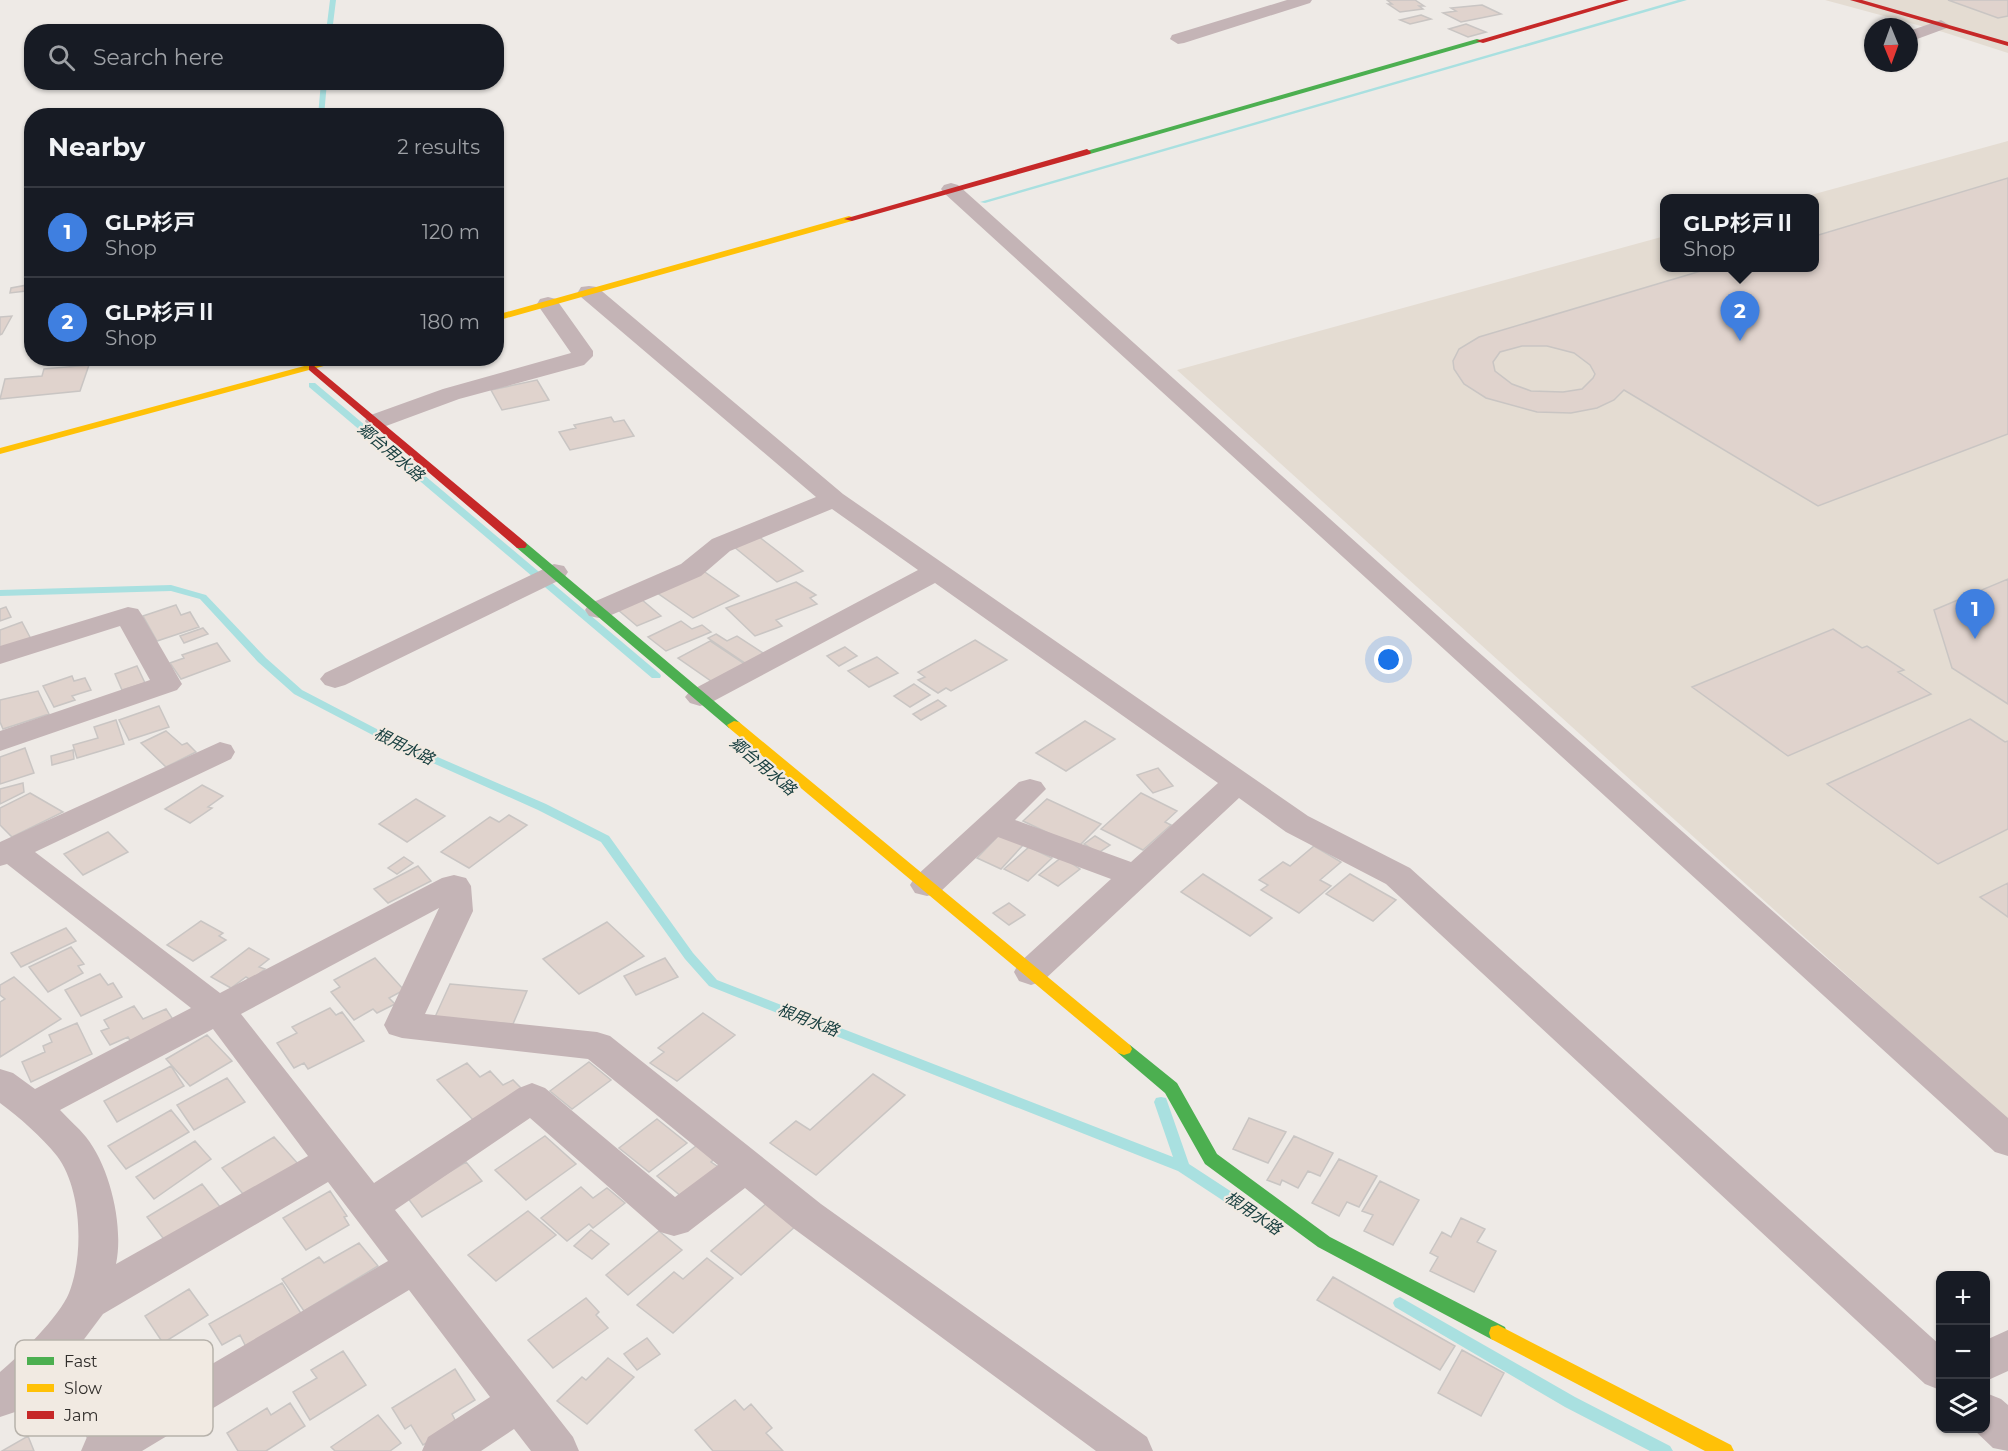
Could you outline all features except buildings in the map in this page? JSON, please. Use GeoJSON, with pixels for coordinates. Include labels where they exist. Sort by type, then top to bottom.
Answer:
{"type":"FeatureCollection","features":[{"type":"Feature","properties":{"kind":"street"},"geometry":{"type":"LineString","coordinates":[[1178,39],[1304,0]]}},
{"type":"Feature","properties":{"kind":"street"},"geometry":{"type":"LineString","coordinates":[[504,316],[1625,0]]}},
{"type":"Feature","properties":{"kind":"street"},"geometry":{"type":"LineString","coordinates":[[1854,0],[2008,44]]}},
{"type":"Feature","properties":{"kind":"street"},"geometry":{"type":"LineString","coordinates":[[1918,34],[1941,25]]}},
{"type":"Feature","properties":{"kind":"street"},"geometry":{"type":"LineString","coordinates":[[951,189],[1456,648],[2008,1141]]}},
{"type":"Feature","properties":{"kind":"street"},"geometry":{"type":"LineString","coordinates":[[589,292],[834,499],[1297,824],[1398,876],[1936,1366]]}},
{"type":"Feature","properties":{"kind":"street"},"geometry":{"type":"LineString","coordinates":[[377,421],[451,394],[576,360],[582,356],[582,351],[548,304]]}},
{"type":"Feature","properties":{"kind":"street"},"geometry":{"type":"LineString","coordinates":[[0,451],[320,366]]}},
{"type":"Feature","properties":{"kind":"street"},"geometry":{"type":"LineString","coordinates":[[313,368],[377,421],[546,577],[599,610],[700,697],[1171,1088],[1211,1159],[1324,1242],[1724,1451]]}},
{"type":"Feature","properties":{"kind":"street"},"geometry":{"type":"LineString","coordinates":[[599,610],[691,570],[721,544],[834,499]]}},
{"type":"Feature","properties":{"kind":"street"},"geometry":{"type":"LineString","coordinates":[[700,697],[937,571]]}},
{"type":"Feature","properties":{"kind":"street"},"geometry":{"type":"LineString","coordinates":[[336,678],[546,577]]}},
{"type":"Feature","properties":{"kind":"street"},"geometry":{"type":"LineString","coordinates":[[0,655],[128,615],[167,684],[0,741]]}},
{"type":"Feature","properties":{"kind":"street"},"geometry":{"type":"LineString","coordinates":[[220,752],[6,853],[218,1010],[557,1451]]}},
{"type":"Feature","properties":{"kind":"street"},"geometry":{"type":"LineString","coordinates":[[1031,972],[1238,782]]}},
{"type":"Feature","properties":{"kind":"street"},"geometry":{"type":"LineString","coordinates":[[927,885],[1030,789]]}},
{"type":"Feature","properties":{"kind":"street"},"geometry":{"type":"LineString","coordinates":[[993,824],[1136,876]]}},
{"type":"Feature","properties":{"kind":"street"},"geometry":{"type":"LineString","coordinates":[[33,1107],[454,886],[456,911],[402,1025],[597,1046],[807,1216],[1131,1451]]}},
{"type":"Feature","properties":{"kind":"street"},"geometry":{"type":"LineString","coordinates":[[0,1083],[33,1107],[73,1148],[95,1197],[99,1250],[88,1301]]}},
{"type":"Feature","properties":{"kind":"street"},"geometry":{"type":"LineString","coordinates":[[369,1207],[532,1098],[674,1220],[745,1166]]}},
{"type":"Feature","properties":{"kind":"street"},"geometry":{"type":"LineString","coordinates":[[59,1340],[88,1301],[333,1160]]}},
{"type":"Feature","properties":{"kind":"street"},"geometry":{"type":"LineString","coordinates":[[213,1385],[414,1266]]}},
{"type":"Feature","properties":{"kind":"street"},"geometry":{"type":"LineString","coordinates":[[1990,1360],[2008,1349]]}},
{"type":"Feature","properties":{"kind":"street"},"geometry":{"type":"LineString","coordinates":[[0,1398],[15,1386]]}},
{"type":"Feature","properties":{"kind":"street"},"geometry":{"type":"LineString","coordinates":[[444,1451],[519,1401]]}},
{"type":"Feature","properties":{"kind":"street"},"geometry":{"type":"LineString","coordinates":[[1990,1417],[2008,1434]]}},
{"type":"Feature","properties":{"kind":"street"},"geometry":{"type":"LineString","coordinates":[[102,1451],[127,1436]]}},
{"type":"Feature","properties":{"kind":"shaded area"},"geometry":{"type":"Polygon","coordinates":[[[1825,0],[2008,0],[2008,53],[1918,25],[1918,18],[1891,18],[1825,0]]]}},
{"type":"Feature","properties":{"kind":"shaded area"},"geometry":{"type":"Polygon","coordinates":[[[2008,141],[2008,1121],[1177,370],[1660,237],[1660,272],[1819,272],[1819,194],[1815,194],[2008,141]]]}},
{"type":"Feature","properties":{"kind":"waterway","name":"郷台用水路"},"geometry":{"type":"LineString","coordinates":[[330,24],[333,0]]}},
{"type":"Feature","properties":{"kind":"waterway"},"geometry":{"type":"LineString","coordinates":[[983,202],[1684,0]]}},
{"type":"Feature","properties":{"kind":"waterway","name":"郷台用水路"},"geometry":{"type":"LineString","coordinates":[[322,108],[323,90]]}},
{"type":"Feature","properties":{"kind":"waterway","name":"郷台用水路"},"geometry":{"type":"LineString","coordinates":[[312,385],[656,676]]}},
{"type":"Feature","properties":{"kind":"waterway","name":"根用水路"},"geometry":{"type":"LineString","coordinates":[[0,593],[171,588],[203,597],[262,660],[298,692],[392,741],[542,807],[605,839],[689,956],[713,983],[1183,1167]]}},
{"type":"Feature","properties":{"kind":"waterway","name":"郷台用水路"},"geometry":{"type":"LineString","coordinates":[[1161,1102],[1183,1167]]}},
{"type":"Feature","properties":{"kind":"waterway","name":"根用水路"},"geometry":{"type":"LineString","coordinates":[[1183,1167],[1256,1215]]}},
{"type":"Feature","properties":{"kind":"waterway","name":"根用水路"},"geometry":{"type":"LineString","coordinates":[[1400,1303],[1570,1402],[1665,1451]]}},
{"type":"Feature","properties":{"kind":"traffic: fast"},"geometry":{"type":"LineString","coordinates":[[1087,152],[1480,41]]}},
{"type":"Feature","properties":{"kind":"traffic: fast"},"geometry":{"type":"LineString","coordinates":[[521,545],[734,725]]}},
{"type":"Feature","properties":{"kind":"traffic: fast"},"geometry":{"type":"LineString","coordinates":[[1124,1049],[1171,1088],[1211,1159],[1324,1242],[1498,1333]]}},
{"type":"Feature","properties":{"kind":"traffic: slow"},"geometry":{"type":"LineString","coordinates":[[504,316],[849,219]]}},
{"type":"Feature","properties":{"kind":"traffic: slow"},"geometry":{"type":"LineString","coordinates":[[0,451],[318,366]]}},
{"type":"Feature","properties":{"kind":"traffic: slow"},"geometry":{"type":"LineString","coordinates":[[734,725],[1124,1049]]}},
{"type":"Feature","properties":{"kind":"traffic: slow"},"geometry":{"type":"LineString","coordinates":[[1498,1333],[1724,1451]]}},
{"type":"Feature","properties":{"kind":"traffic: jam"},"geometry":{"type":"LineString","coordinates":[[1480,41],[1625,0]]}},
{"type":"Feature","properties":{"kind":"traffic: jam"},"geometry":{"type":"LineString","coordinates":[[1854,0],[2008,44]]}},
{"type":"Feature","properties":{"kind":"traffic: jam"},"geometry":{"type":"LineString","coordinates":[[849,219],[1087,152]]}},
{"type":"Feature","properties":{"kind":"traffic: jam"},"geometry":{"type":"LineString","coordinates":[[313,368],[521,545]]}},
{"type":"Feature","properties":{"kind":"place","name":"GLP杉戸Ⅱ"},"geometry":{"type":"Point","coordinates":[1740,341]}},
{"type":"Feature","properties":{"kind":"place","name":"GLP杉戸"},"geometry":{"type":"Point","coordinates":[1975,639]}}]}
